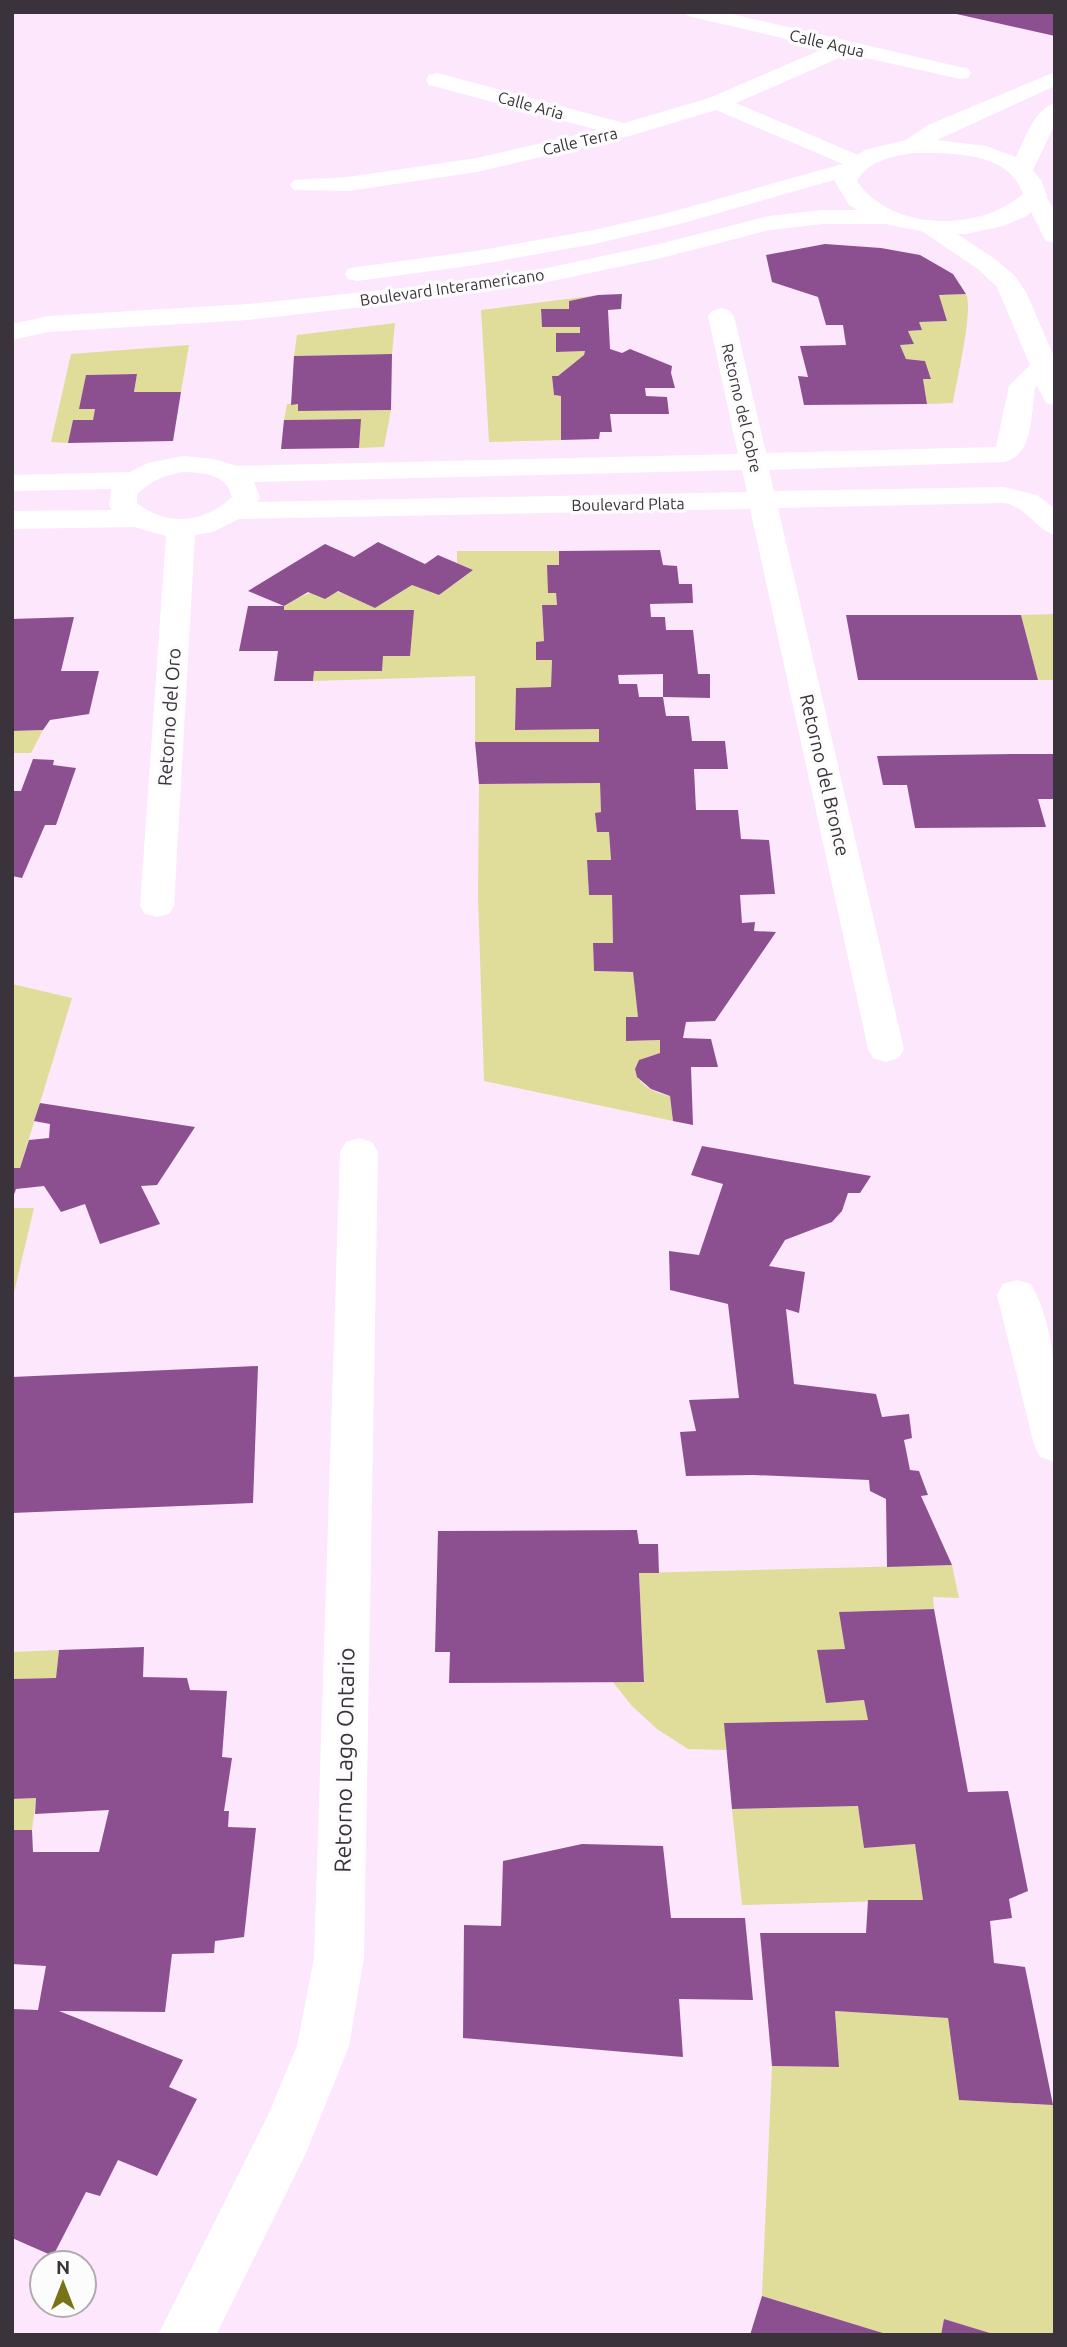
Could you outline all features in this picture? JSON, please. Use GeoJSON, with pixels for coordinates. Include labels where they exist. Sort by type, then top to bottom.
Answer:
{"type":"FeatureCollection","features":[{"type":"Feature","properties":{"kind":"street","name":"Calle Aqua"},"geometry":{"type":"LineString","coordinates":[[695,12],[960,73]]}},
{"type":"Feature","properties":{"kind":"street","name":"Calle Terra"},"geometry":{"type":"LineString","coordinates":[[302,185],[348,184],[477,165],[625,130],[717,103],[845,47]]}},
{"type":"Feature","properties":{"kind":"street"},"geometry":{"type":"LineString","coordinates":[[913,146],[936,130],[1055,78]]}},
{"type":"Feature","properties":{"kind":"street","name":"Calle Aria"},"geometry":{"type":"LineString","coordinates":[[437,80],[625,130]]}},
{"type":"Feature","properties":{"kind":"street"},"geometry":{"type":"LineString","coordinates":[[750,90],[775,101]]}},
{"type":"Feature","properties":{"kind":"street"},"geometry":{"type":"LineString","coordinates":[[717,103],[854,166],[845,181],[850,195],[864,207],[887,217],[931,227],[988,224],[1011,217],[1027,208],[1035,196]]}},
{"type":"Feature","properties":{"kind":"street"},"geometry":{"type":"LineString","coordinates":[[1022,169],[1043,124],[1055,110]]}},
{"type":"Feature","properties":{"kind":"street"},"geometry":{"type":"LineString","coordinates":[[862,139],[886,150]]}},
{"type":"Feature","properties":{"kind":"street"},"geometry":{"type":"LineString","coordinates":[[913,146],[974,150],[1001,158],[1022,169],[1033,183],[1035,196],[1055,236]]}},
{"type":"Feature","properties":{"kind":"street","name":"Boulevard Interamericano"},"geometry":{"type":"LineString","coordinates":[[337,277],[556,245],[671,219],[854,166],[886,150],[913,146]]}},
{"type":"Feature","properties":{"kind":"street","name":"Boulevard Interamericano"},"geometry":{"type":"LineString","coordinates":[[12,332],[48,324],[248,312],[432,292],[560,272],[662,251],[769,223],[823,217],[887,217]]}},
{"type":"Feature","properties":{"kind":"street"},"geometry":{"type":"LineString","coordinates":[[931,227],[986,262],[1006,279],[1014,292],[1027,330],[1049,367],[1055,397]]}},
{"type":"Feature","properties":{"kind":"street"},"geometry":{"type":"LineString","coordinates":[[21,302],[48,324]]}},
{"type":"Feature","properties":{"kind":"street","name":"Retorno del Cobre"},"geometry":{"type":"LineString","coordinates":[[721,316],[764,501]]}},
{"type":"Feature","properties":{"kind":"street"},"geometry":{"type":"LineString","coordinates":[[1027,330],[1055,329]]}},
{"type":"Feature","properties":{"kind":"street"},"geometry":{"type":"LineString","coordinates":[[134,518],[122,506],[123,492],[134,480],[147,472],[183,464],[202,464],[234,474],[1004,454],[1011,449],[1022,386],[1049,367]]}},
{"type":"Feature","properties":{"kind":"street"},"geometry":{"type":"LineString","coordinates":[[12,520],[134,518],[155,526],[202,526],[236,511],[246,498],[245,485],[234,474]]}},
{"type":"Feature","properties":{"kind":"street"},"geometry":{"type":"LineString","coordinates":[[12,483],[134,480]]}},
{"type":"Feature","properties":{"kind":"street","name":"Boulevard Plata"},"geometry":{"type":"LineString","coordinates":[[236,511],[1020,496],[1031,501],[1055,526]]}},
{"type":"Feature","properties":{"kind":"street","name":"Retorno del Bronce"},"geometry":{"type":"LineString","coordinates":[[764,501],[886,1049]]}},
{"type":"Feature","properties":{"kind":"street","name":"Retorno del Oro"},"geometry":{"type":"LineString","coordinates":[[157,906],[181,528]]}},
{"type":"Feature","properties":{"kind":"street","name":"Retorno Lago Ontario"},"geometry":{"type":"LineString","coordinates":[[186,2335],[288,2134],[323,2046],[339,1958],[359,1152]]}},
{"type":"Feature","properties":{"kind":"street"},"geometry":{"type":"LineString","coordinates":[[1017,1295],[1055,1445]]}},
{"type":"Feature","properties":{"kind":"shaded area"},"geometry":{"type":"Polygon","coordinates":[[[966,294],[968,315],[953,403],[927,404],[923,379],[931,378],[925,361],[906,359],[900,345],[914,344],[908,331],[921,330],[919,322],[947,321],[939,295],[966,294]]]}},
{"type":"Feature","properties":{"kind":"shaded area"},"geometry":{"type":"Polygon","coordinates":[[[598,295],[569,301],[569,309],[541,310],[542,327],[580,327],[580,333],[556,333],[556,352],[585,351],[584,355],[558,376],[552,376],[554,395],[561,396],[561,440],[489,442],[481,310],[598,295]]]}},
{"type":"Feature","properties":{"kind":"shaded area"},"geometry":{"type":"Polygon","coordinates":[[[395,323],[392,354],[294,356],[297,335],[395,323]]]}},
{"type":"Feature","properties":{"kind":"shaded area"},"geometry":{"type":"Polygon","coordinates":[[[189,345],[181,392],[134,392],[137,374],[86,375],[80,408],[95,409],[93,420],[73,421],[68,443],[51,442],[71,354],[189,345]]]}},
{"type":"Feature","properties":{"kind":"shaded area"},"geometry":{"type":"Polygon","coordinates":[[[287,404],[298,404],[298,411],[391,410],[384,447],[359,448],[360,419],[284,420],[287,404]]]}},
{"type":"Feature","properties":{"kind":"shaded area"},"geometry":{"type":"Polygon","coordinates":[[[457,551],[559,551],[559,565],[548,565],[549,593],[556,593],[557,605],[542,606],[544,641],[536,642],[537,660],[552,660],[551,687],[516,688],[515,729],[599,729],[599,742],[475,742],[475,676],[313,681],[314,671],[383,656],[414,611],[284,610],[284,606],[310,593],[330,590],[375,608],[412,585],[439,595],[473,570],[457,563],[457,551]]]}},
{"type":"Feature","properties":{"kind":"shaded area"},"geometry":{"type":"Polygon","coordinates":[[[1055,614],[1055,680],[1038,680],[1021,615],[1055,614]]]}},
{"type":"Feature","properties":{"kind":"shaded area"},"geometry":{"type":"Polygon","coordinates":[[[43,730],[31,753],[12,753],[12,731],[43,730]]]}},
{"type":"Feature","properties":{"kind":"shaded area"},"geometry":{"type":"Polygon","coordinates":[[[600,783],[601,812],[596,813],[597,832],[609,832],[611,860],[587,861],[589,894],[612,895],[613,943],[593,943],[594,971],[633,972],[638,1017],[626,1017],[627,1041],[660,1040],[660,1053],[639,1060],[635,1069],[648,1088],[670,1096],[673,1121],[484,1081],[478,896],[479,784],[600,783]]]}},
{"type":"Feature","properties":{"kind":"shaded area"},"geometry":{"type":"Polygon","coordinates":[[[12,984],[72,998],[20,1168],[12,1168],[12,984]]]}},
{"type":"Feature","properties":{"kind":"shaded area"},"geometry":{"type":"Polygon","coordinates":[[[12,1208],[34,1208],[12,1301],[12,1208]]]}},
{"type":"Feature","properties":{"kind":"shaded area"},"geometry":{"type":"Polygon","coordinates":[[[952,1565],[959,1598],[933,1597],[934,1609],[840,1612],[845,1649],[826,1702],[864,1700],[868,1720],[725,1723],[726,1750],[688,1749],[657,1729],[631,1705],[613,1682],[644,1682],[639,1573],[952,1565]]]}},
{"type":"Feature","properties":{"kind":"shaded area"},"geometry":{"type":"Polygon","coordinates":[[[59,1650],[56,1678],[12,1679],[12,1652],[59,1650]]]}},
{"type":"Feature","properties":{"kind":"shaded area"},"geometry":{"type":"Polygon","coordinates":[[[36,1798],[32,1830],[12,1830],[12,1799],[36,1798]]]}},
{"type":"Feature","properties":{"kind":"shaded area"},"geometry":{"type":"Polygon","coordinates":[[[858,1806],[864,1848],[915,1844],[923,1900],[742,1905],[732,1809],[858,1806]]]}},
{"type":"Feature","properties":{"kind":"shaded area"},"geometry":{"type":"Polygon","coordinates":[[[835,2011],[948,2018],[959,2100],[1055,2105],[1055,2335],[995,2335],[944,2319],[941,2335],[888,2335],[762,2296],[772,2066],[839,2067],[835,2011]]]}},
{"type":"Feature","properties":{"kind":"building"},"geometry":{"type":"Polygon","coordinates":[[[1055,12],[1055,36],[952,13],[1055,12]]]}},
{"type":"Feature","properties":{"kind":"building"},"geometry":{"type":"Polygon","coordinates":[[[825,244],[881,248],[920,255],[953,274],[966,294],[939,295],[947,321],[919,322],[922,330],[908,331],[914,344],[900,345],[906,359],[925,361],[931,379],[923,379],[927,404],[804,405],[798,376],[808,377],[800,346],[846,345],[843,325],[826,325],[818,297],[772,282],[766,255],[825,244]]]}},
{"type":"Feature","properties":{"kind":"building"},"geometry":{"type":"Polygon","coordinates":[[[622,294],[621,309],[608,310],[610,349],[622,353],[630,349],[672,366],[675,388],[645,388],[646,396],[667,397],[669,414],[610,414],[612,432],[600,432],[599,439],[561,440],[561,396],[554,395],[552,376],[558,376],[584,355],[585,351],[556,352],[556,333],[580,333],[580,327],[542,327],[541,309],[569,309],[569,301],[598,295],[622,294]]]}},
{"type":"Feature","properties":{"kind":"building"},"geometry":{"type":"Polygon","coordinates":[[[392,354],[391,410],[298,411],[298,404],[291,405],[294,356],[392,354]]]}},
{"type":"Feature","properties":{"kind":"building"},"geometry":{"type":"Polygon","coordinates":[[[137,374],[134,392],[181,392],[173,441],[68,443],[73,420],[93,420],[95,409],[79,409],[86,375],[137,374]]]}},
{"type":"Feature","properties":{"kind":"building"},"geometry":{"type":"Polygon","coordinates":[[[361,419],[359,448],[281,449],[284,420],[361,419]]]}},
{"type":"Feature","properties":{"kind":"building"},"geometry":{"type":"Polygon","coordinates":[[[378,542],[425,564],[438,555],[473,570],[439,595],[412,585],[375,608],[338,591],[325,599],[308,592],[284,606],[248,591],[325,544],[354,557],[378,542]]]}},
{"type":"Feature","properties":{"kind":"building"},"geometry":{"type":"Polygon","coordinates":[[[660,550],[663,565],[677,566],[679,584],[692,584],[693,603],[650,604],[651,617],[665,617],[666,630],[693,630],[698,674],[710,674],[710,698],[663,697],[666,716],[689,716],[692,741],[725,741],[728,769],[694,769],[696,810],[738,810],[741,839],[769,840],[775,894],[740,895],[742,923],[755,922],[754,931],[776,932],[715,1021],[686,1022],[683,1038],[711,1039],[718,1067],[691,1067],[693,1125],[673,1121],[670,1096],[651,1089],[637,1077],[635,1069],[639,1060],[660,1053],[660,1040],[626,1041],[626,1017],[638,1017],[633,972],[594,971],[593,943],[613,943],[612,895],[589,895],[587,860],[611,860],[609,832],[597,832],[595,813],[601,812],[600,783],[479,784],[475,742],[599,742],[599,729],[515,730],[516,688],[551,687],[552,660],[536,660],[536,642],[544,641],[542,605],[557,605],[556,593],[548,593],[547,565],[559,565],[559,551],[660,550]],[[663,674],[618,675],[619,684],[637,684],[639,697],[663,697],[663,674]]]}},
{"type":"Feature","properties":{"kind":"building"},"geometry":{"type":"Polygon","coordinates":[[[248,606],[284,606],[284,610],[414,610],[410,656],[383,656],[382,671],[314,671],[313,681],[274,681],[278,651],[239,651],[248,606]]]}},
{"type":"Feature","properties":{"kind":"building"},"geometry":{"type":"Polygon","coordinates":[[[846,615],[1021,615],[1038,680],[858,680],[846,615]]]}},
{"type":"Feature","properties":{"kind":"building"},"geometry":{"type":"Polygon","coordinates":[[[74,617],[61,671],[99,671],[89,714],[50,720],[43,730],[12,731],[12,619],[74,617]]]}},
{"type":"Feature","properties":{"kind":"building"},"geometry":{"type":"Polygon","coordinates":[[[1055,754],[1055,799],[1038,799],[1046,827],[915,828],[907,785],[883,785],[877,756],[1055,754]]]}},
{"type":"Feature","properties":{"kind":"building"},"geometry":{"type":"Polygon","coordinates":[[[33,759],[54,760],[53,765],[76,768],[56,825],[45,825],[22,878],[12,876],[12,791],[21,791],[33,759]]]}},
{"type":"Feature","properties":{"kind":"building"},"geometry":{"type":"Polygon","coordinates":[[[40,1103],[195,1127],[157,1185],[141,1186],[160,1224],[100,1244],[85,1204],[61,1212],[44,1186],[16,1189],[12,1200],[12,1168],[20,1168],[29,1140],[49,1138],[50,1124],[34,1121],[40,1103]]]}},
{"type":"Feature","properties":{"kind":"building"},"geometry":{"type":"Polygon","coordinates":[[[702,1146],[871,1176],[860,1193],[848,1193],[842,1211],[832,1222],[785,1240],[769,1266],[805,1272],[799,1313],[786,1309],[794,1384],[876,1394],[882,1417],[909,1414],[912,1438],[904,1440],[910,1470],[919,1471],[928,1495],[921,1496],[952,1565],[887,1567],[886,1499],[870,1491],[869,1480],[754,1475],[686,1476],[680,1432],[696,1431],[689,1400],[739,1398],[728,1304],[670,1290],[669,1251],[699,1255],[723,1184],[691,1175],[702,1146]]]}},
{"type":"Feature","properties":{"kind":"building"},"geometry":{"type":"Polygon","coordinates":[[[258,1366],[253,1503],[12,1513],[12,1377],[258,1366]]]}},
{"type":"Feature","properties":{"kind":"building"},"geometry":{"type":"Polygon","coordinates":[[[637,1530],[639,1544],[658,1544],[659,1573],[639,1573],[644,1682],[449,1683],[450,1652],[435,1652],[438,1531],[637,1530]]]}},
{"type":"Feature","properties":{"kind":"building"},"geometry":{"type":"Polygon","coordinates":[[[934,1609],[968,1792],[1008,1791],[1028,1891],[1009,1899],[1012,1918],[990,1921],[994,1963],[1025,1967],[1053,2105],[959,2100],[948,2018],[835,2011],[839,2067],[772,2066],[760,1933],[866,1933],[868,1900],[923,1900],[915,1844],[864,1848],[858,1806],[732,1809],[724,1723],[868,1720],[864,1700],[826,1703],[817,1650],[845,1649],[839,1612],[934,1609]]]}},
{"type":"Feature","properties":{"kind":"building"},"geometry":{"type":"Polygon","coordinates":[[[144,1647],[143,1677],[187,1678],[190,1690],[227,1691],[222,1757],[232,1758],[224,1811],[229,1811],[228,1827],[256,1828],[244,1937],[215,1941],[214,1953],[172,1954],[165,2012],[59,2011],[183,2060],[169,2087],[197,2099],[157,2176],[118,2160],[100,2196],[86,2192],[57,2249],[37,2249],[12,2238],[12,2009],[38,2010],[46,1966],[12,1964],[12,1830],[32,1830],[33,1852],[99,1852],[109,1810],[35,1814],[36,1798],[12,1799],[12,1679],[56,1678],[59,1650],[144,1647]]]}},
{"type":"Feature","properties":{"kind":"building"},"geometry":{"type":"Polygon","coordinates":[[[582,1844],[663,1846],[671,1918],[745,1918],[753,2000],[679,1999],[683,2057],[463,2038],[464,1925],[501,1926],[503,1861],[582,1844]]]}},
{"type":"Feature","properties":{"kind":"building"},"geometry":{"type":"Polygon","coordinates":[[[762,2296],[886,2334],[886,2335],[750,2335],[762,2296]]]}},
{"type":"Feature","properties":{"kind":"building"},"geometry":{"type":"Polygon","coordinates":[[[944,2319],[993,2334],[993,2335],[941,2335],[944,2319]]]}}]}
